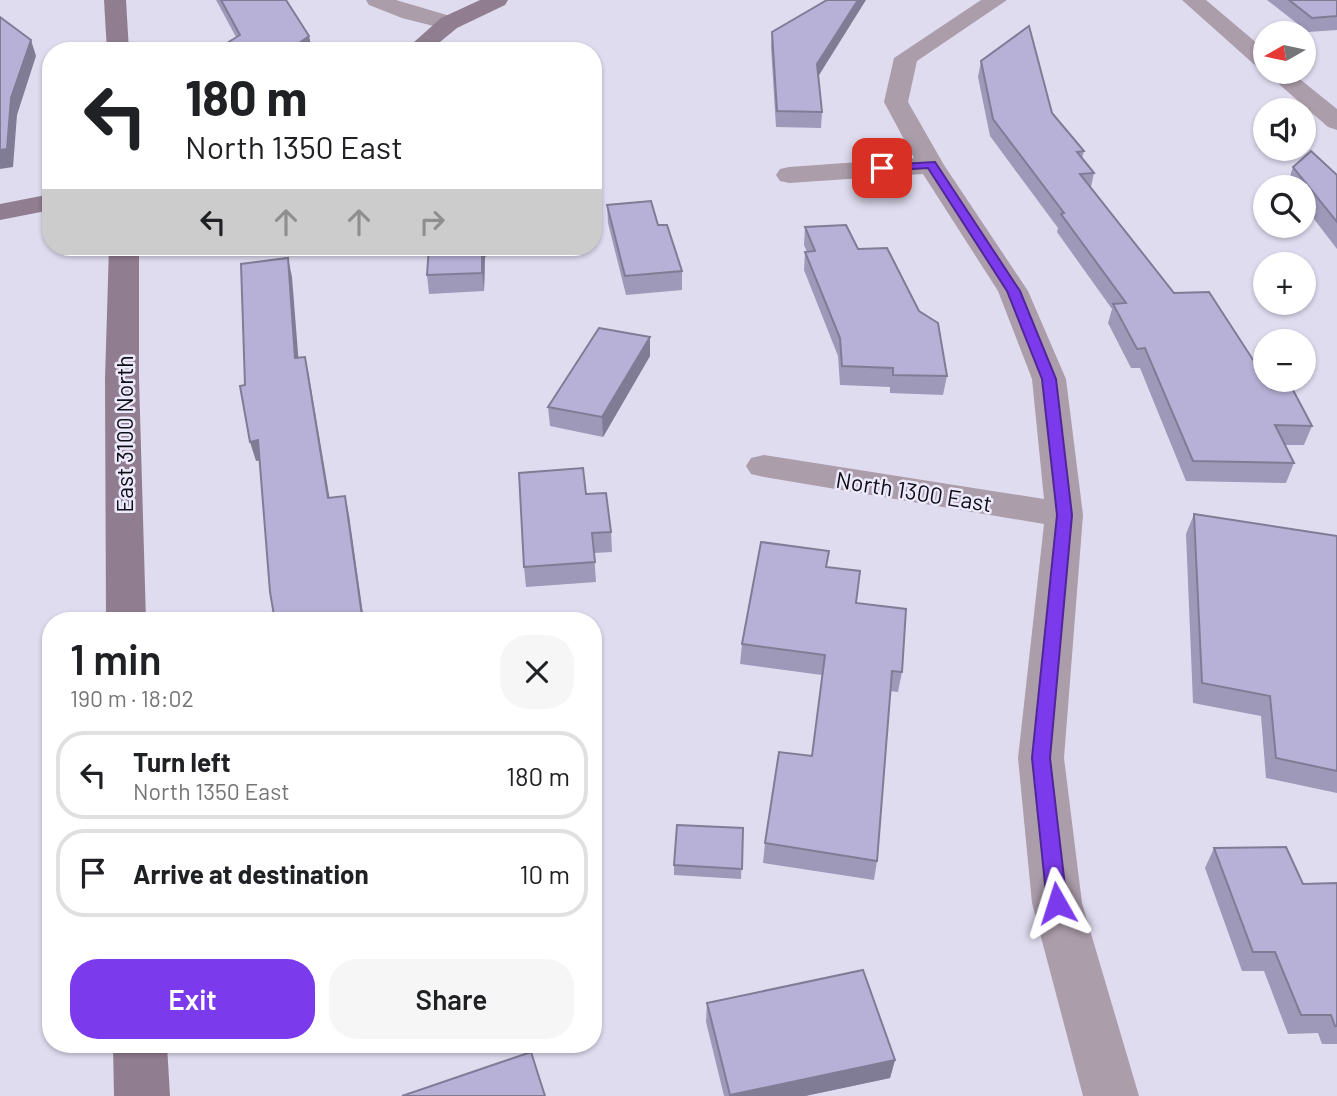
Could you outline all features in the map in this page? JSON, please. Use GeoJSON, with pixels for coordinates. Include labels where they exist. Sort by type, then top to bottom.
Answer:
{"type":"FeatureCollection","features":[{"type":"Feature","properties":{"kind":"main road"},"geometry":{"type":"LineString","coordinates":[[115,0],[117,42]]}},
{"type":"Feature","properties":{"kind":"main road"},"geometry":{"type":"LineString","coordinates":[[426,42],[449,23],[497,0]]}},
{"type":"Feature","properties":{"kind":"main road"},"geometry":{"type":"LineString","coordinates":[[0,212],[42,204]]}},
{"type":"Feature","properties":{"kind":"main road","name":"East 3100 North"},"geometry":{"type":"LineString","coordinates":[[124,256],[122,379],[126,612]]}},
{"type":"Feature","properties":{"kind":"main road"},"geometry":{"type":"LineString","coordinates":[[140,1053],[142,1096]]}},
{"type":"Feature","properties":{"kind":"street"},"geometry":{"type":"LineString","coordinates":[[377,0],[449,23]]}},
{"type":"Feature","properties":{"kind":"street"},"geometry":{"type":"LineString","coordinates":[[996,0],[906,58],[896,102],[931,164],[1013,291],[1049,379],[1064,515],[1041,758],[1057,903],[1111,1096]]}},
{"type":"Feature","properties":{"kind":"street"},"geometry":{"type":"LineString","coordinates":[[1193,0],[1253,52]]}},
{"type":"Feature","properties":{"kind":"street"},"geometry":{"type":"LineString","coordinates":[[1291,84],[1337,122]]}},
{"type":"Feature","properties":{"kind":"street"},"geometry":{"type":"LineString","coordinates":[[789,175],[931,164]]}},
{"type":"Feature","properties":{"kind":"street","name":"North 1300 East"},"geometry":{"type":"LineString","coordinates":[[764,466],[1064,515]]}},
{"type":"Feature","properties":{"kind":"building"},"geometry":{"type":"Polygon","coordinates":[[[221,0],[286,0],[309,36],[301,42],[229,42],[240,35],[221,0]]]}},
{"type":"Feature","properties":{"kind":"building"},"geometry":{"type":"Polygon","coordinates":[[[827,0],[858,0],[817,64],[822,112],[777,111],[772,32],[827,0]]]}},
{"type":"Feature","properties":{"kind":"building"},"geometry":{"type":"Polygon","coordinates":[[[1289,0],[1337,0],[1337,16],[1312,18],[1289,0]]]}},
{"type":"Feature","properties":{"kind":"building"},"geometry":{"type":"Polygon","coordinates":[[[0,17],[31,40],[11,98],[7,149],[0,150],[0,17]]]}},
{"type":"Feature","properties":{"kind":"building"},"geometry":{"type":"Polygon","coordinates":[[[1029,26],[1052,113],[1084,151],[1077,152],[1094,173],[1080,174],[1174,293],[1209,292],[1253,360],[1253,392],[1294,392],[1312,426],[1275,425],[1294,463],[1193,461],[1145,348],[1137,349],[1113,304],[1126,303],[1061,214],[1064,213],[993,119],[981,61],[1029,26]]]}},
{"type":"Feature","properties":{"kind":"building"},"geometry":{"type":"Polygon","coordinates":[[[1316,156],[1337,175],[1337,222],[1316,196],[1316,175],[1299,175],[1293,167],[1300,161],[1316,161],[1316,156]]]}},
{"type":"Feature","properties":{"kind":"building"},"geometry":{"type":"Polygon","coordinates":[[[651,201],[658,225],[667,225],[682,271],[625,276],[607,205],[651,201]]]}},
{"type":"Feature","properties":{"kind":"building"},"geometry":{"type":"Polygon","coordinates":[[[846,225],[858,249],[887,248],[919,311],[938,323],[947,376],[893,375],[893,368],[842,366],[840,338],[805,252],[815,251],[805,227],[846,225]]]}},
{"type":"Feature","properties":{"kind":"building"},"geometry":{"type":"Polygon","coordinates":[[[428,256],[482,256],[482,273],[427,275],[428,256]]]}},
{"type":"Feature","properties":{"kind":"building"},"geometry":{"type":"Polygon","coordinates":[[[288,258],[295,358],[305,357],[328,498],[345,496],[361,612],[273,612],[258,440],[250,442],[240,386],[245,385],[241,264],[288,258]]]}},
{"type":"Feature","properties":{"kind":"building"},"geometry":{"type":"Polygon","coordinates":[[[599,328],[650,337],[602,417],[548,407],[599,328]]]}},
{"type":"Feature","properties":{"kind":"building"},"geometry":{"type":"Polygon","coordinates":[[[583,468],[586,494],[606,493],[611,532],[592,533],[595,562],[524,567],[519,473],[583,468]]]}},
{"type":"Feature","properties":{"kind":"building"},"geometry":{"type":"Polygon","coordinates":[[[1194,514],[1337,536],[1337,771],[1276,758],[1270,696],[1202,683],[1194,514]]]}},
{"type":"Feature","properties":{"kind":"building"},"geometry":{"type":"Polygon","coordinates":[[[761,542],[829,551],[826,567],[860,571],[856,603],[906,609],[902,672],[892,671],[877,861],[765,843],[779,752],[812,756],[825,655],[742,644],[761,542]]]}},
{"type":"Feature","properties":{"kind":"building"},"geometry":{"type":"Polygon","coordinates":[[[677,825],[743,828],[742,869],[674,865],[677,825]]]}},
{"type":"Feature","properties":{"kind":"building"},"geometry":{"type":"Polygon","coordinates":[[[1286,847],[1303,884],[1337,883],[1337,1026],[1331,1015],[1301,1015],[1275,952],[1253,952],[1214,848],[1286,847]]]}},
{"type":"Feature","properties":{"kind":"building"},"geometry":{"type":"Polygon","coordinates":[[[863,970],[895,1060],[730,1095],[707,1003],[863,970]]]}},
{"type":"Feature","properties":{"kind":"building"},"geometry":{"type":"Polygon","coordinates":[[[531,1053],[545,1096],[402,1096],[531,1053]]]}},
{"type":"Feature","properties":{"kind":"route"},"geometry":{"type":"LineString","coordinates":[[882,168],[931,164],[1013,291],[1049,379],[1064,515],[1041,758],[1057,903]]}}]}
